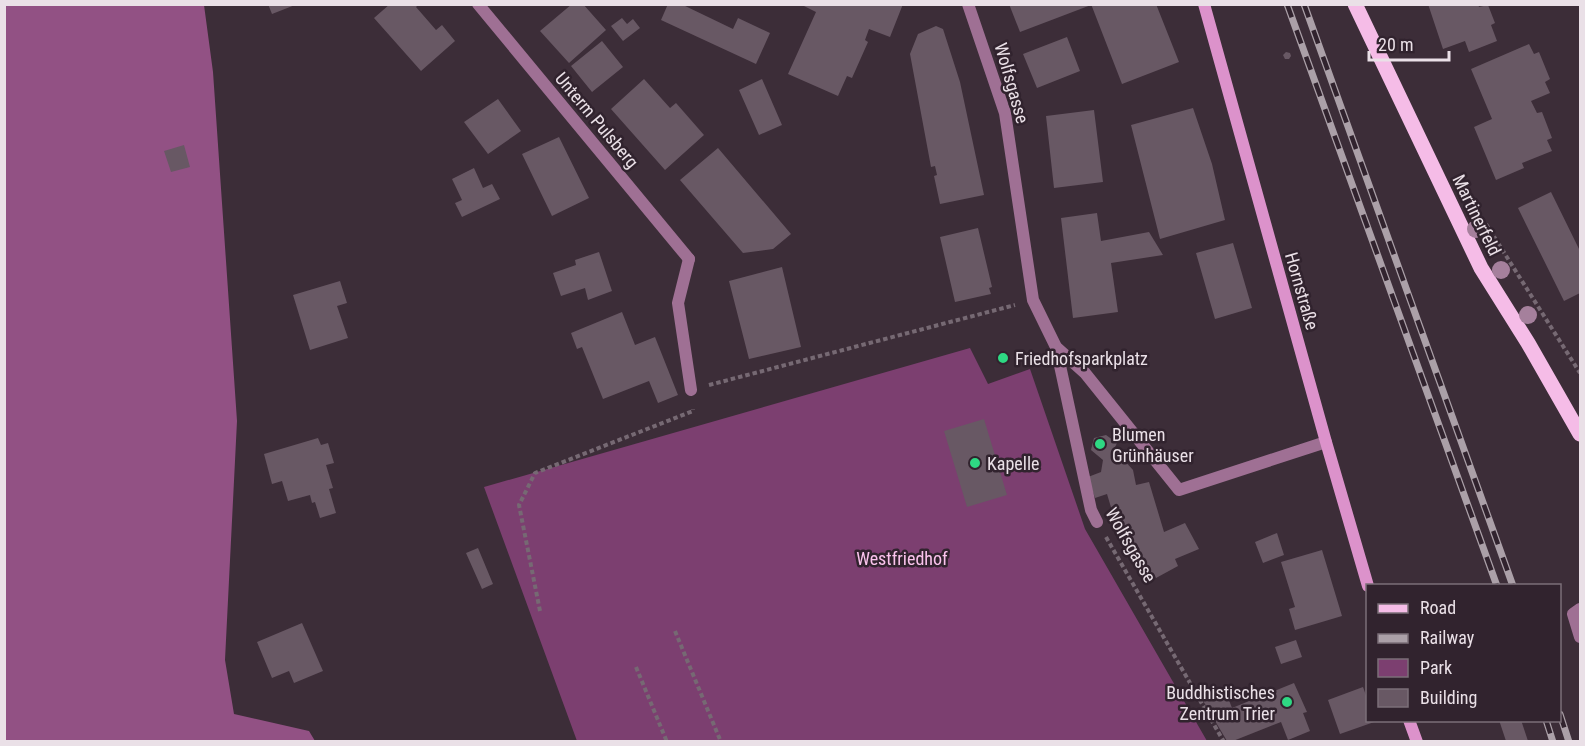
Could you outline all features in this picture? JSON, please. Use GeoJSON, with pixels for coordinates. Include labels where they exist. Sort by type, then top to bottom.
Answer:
{"type":"FeatureCollection","features":[{"type":"Feature","properties":{"kind":"main road","name":"Martinerfeld"},"geometry":{"type":"LineString","coordinates":[[1355,4],[1481,268],[1581,434]]}},
{"type":"Feature","properties":{"kind":"street","name":"Unterm Pulsberg"},"geometry":{"type":"LineString","coordinates":[[478,4],[689,258],[678,303],[691,390]]}},
{"type":"Feature","properties":{"kind":"street","name":"Wolfsgasse"},"geometry":{"type":"LineString","coordinates":[[968,4],[1005,113],[1033,300],[1056,347],[1091,510],[1097,522]]}},
{"type":"Feature","properties":{"kind":"street","name":"Hornstraße"},"geometry":{"type":"LineString","coordinates":[[1204,4],[1368,584]]}},
{"type":"Feature","properties":{"kind":"street","name":"Wolfsgasse"},"geometry":{"type":"LineString","coordinates":[[1056,347],[1085,373],[1179,490],[1326,442]]}},
{"type":"Feature","properties":{"kind":"street"},"geometry":{"type":"LineString","coordinates":[[1581,609],[1573,614],[1581,637]]}},
{"type":"Feature","properties":{"kind":"street"},"geometry":{"type":"LineString","coordinates":[[1410,722],[1417,741]]}},
{"type":"Feature","properties":{"kind":"path"},"geometry":{"type":"LineString","coordinates":[[1482,218],[1581,373]]}},
{"type":"Feature","properties":{"kind":"path"},"geometry":{"type":"LineString","coordinates":[[540,611],[519,505],[535,473],[693,411],[691,390],[1033,300]]}},
{"type":"Feature","properties":{"kind":"path","name":"Wolfsgasse"},"geometry":{"type":"LineString","coordinates":[[1097,522],[1224,741]]}},
{"type":"Feature","properties":{"kind":"path"},"geometry":{"type":"LineString","coordinates":[[675,631],[721,741]]}},
{"type":"Feature","properties":{"kind":"path"},"geometry":{"type":"LineString","coordinates":[[636,667],[667,741]]}},
{"type":"Feature","properties":{"kind":"green space","name":"Westfriedhof"},"geometry":{"type":"Polygon","coordinates":[[[970,348],[988,384],[1030,369],[1085,529],[1207,741],[577,741],[484,487],[970,348]]]}},
{"type":"Feature","properties":{"kind":"shaded area"},"geometry":{"type":"Polygon","coordinates":[[[4,5],[204,5],[213,72],[237,421],[225,660],[234,714],[309,731],[315,741],[5,741],[4,5]]]}},
{"type":"Feature","properties":{"kind":"building"},"geometry":{"type":"Polygon","coordinates":[[[268,4],[295,4],[295,5],[272,14],[268,4]]]}},
{"type":"Feature","properties":{"kind":"building"},"geometry":{"type":"Polygon","coordinates":[[[390,4],[419,4],[416,7],[436,30],[442,25],[455,41],[421,71],[374,18],[390,4]]]}},
{"type":"Feature","properties":{"kind":"building"},"geometry":{"type":"Polygon","coordinates":[[[572,4],[583,4],[606,30],[569,63],[540,31],[572,4]]]}},
{"type":"Feature","properties":{"kind":"building"},"geometry":{"type":"Polygon","coordinates":[[[668,4],[681,4],[733,29],[738,18],[770,33],[756,64],[661,20],[668,4]]]}},
{"type":"Feature","properties":{"kind":"building"},"geometry":{"type":"Polygon","coordinates":[[[800,4],[903,4],[890,37],[869,29],[865,40],[868,42],[852,78],[847,76],[838,96],[788,74],[816,12],[800,4]]]}},
{"type":"Feature","properties":{"kind":"building"},"geometry":{"type":"Polygon","coordinates":[[[1009,4],[1091,4],[1091,5],[1020,32],[1009,4]]]}},
{"type":"Feature","properties":{"kind":"building"},"geometry":{"type":"Polygon","coordinates":[[[1091,4],[1156,4],[1179,62],[1122,84],[1091,4]]]}},
{"type":"Feature","properties":{"kind":"building"},"geometry":{"type":"Polygon","coordinates":[[[1428,4],[1478,4],[1479,7],[1488,5],[1495,23],[1491,25],[1497,41],[1469,52],[1465,41],[1443,49],[1428,4]]]}},
{"type":"Feature","properties":{"kind":"building"},"geometry":{"type":"Polygon","coordinates":[[[622,18],[627,24],[633,19],[640,28],[623,41],[611,26],[622,18]]]}},
{"type":"Feature","properties":{"kind":"building"},"geometry":{"type":"Polygon","coordinates":[[[936,26],[943,29],[960,82],[984,195],[940,204],[934,176],[937,175],[935,166],[931,167],[910,54],[918,34],[936,26]]]}},
{"type":"Feature","properties":{"kind":"building"},"geometry":{"type":"Polygon","coordinates":[[[1067,37],[1080,71],[1037,88],[1023,54],[1067,37]]]}},
{"type":"Feature","properties":{"kind":"building"},"geometry":{"type":"Polygon","coordinates":[[[602,41],[623,67],[592,92],[571,66],[602,41]]]}},
{"type":"Feature","properties":{"kind":"building"},"geometry":{"type":"Polygon","coordinates":[[[1529,44],[1534,54],[1539,52],[1550,79],[1545,82],[1550,93],[1531,101],[1537,113],[1542,112],[1552,138],[1547,140],[1552,151],[1522,163],[1524,168],[1496,180],[1474,127],[1492,119],[1471,69],[1529,44]]]}},
{"type":"Feature","properties":{"kind":"building"},"geometry":{"type":"Polygon","coordinates":[[[1286,52],[1290,53],[1289,59],[1285,59],[1283,55],[1286,52]]]}},
{"type":"Feature","properties":{"kind":"building"},"geometry":{"type":"Polygon","coordinates":[[[644,79],[670,108],[676,103],[704,135],[665,170],[611,109],[644,79]]]}},
{"type":"Feature","properties":{"kind":"building"},"geometry":{"type":"Polygon","coordinates":[[[762,79],[782,125],[759,135],[739,90],[762,79]]]}},
{"type":"Feature","properties":{"kind":"building"},"geometry":{"type":"Polygon","coordinates":[[[498,99],[521,131],[488,154],[464,122],[498,99]]]}},
{"type":"Feature","properties":{"kind":"building"},"geometry":{"type":"Polygon","coordinates":[[[1193,108],[1212,164],[1225,220],[1160,239],[1131,125],[1193,108]]]}},
{"type":"Feature","properties":{"kind":"building"},"geometry":{"type":"Polygon","coordinates":[[[1094,110],[1103,182],[1054,188],[1046,116],[1094,110]]]}},
{"type":"Feature","properties":{"kind":"building"},"geometry":{"type":"Polygon","coordinates":[[[559,137],[589,198],[552,216],[522,154],[559,137]]]}},
{"type":"Feature","properties":{"kind":"building"},"geometry":{"type":"Polygon","coordinates":[[[184,145],[190,167],[171,172],[164,151],[184,145]]]}},
{"type":"Feature","properties":{"kind":"building"},"geometry":{"type":"Polygon","coordinates":[[[718,148],[791,234],[773,249],[743,253],[680,180],[718,148]]]}},
{"type":"Feature","properties":{"kind":"building"},"geometry":{"type":"Polygon","coordinates":[[[474,168],[483,188],[492,184],[500,199],[462,217],[455,203],[462,200],[452,179],[474,168]]]}},
{"type":"Feature","properties":{"kind":"building"},"geometry":{"type":"Polygon","coordinates":[[[1551,192],[1580,251],[1580,293],[1564,301],[1518,208],[1551,192]]]}},
{"type":"Feature","properties":{"kind":"building"},"geometry":{"type":"Polygon","coordinates":[[[1097,213],[1101,241],[1149,232],[1163,255],[1111,263],[1118,312],[1073,318],[1061,218],[1097,213]]]}},
{"type":"Feature","properties":{"kind":"building"},"geometry":{"type":"Polygon","coordinates":[[[978,228],[992,287],[989,288],[991,294],[955,302],[940,237],[978,228]]]}},
{"type":"Feature","properties":{"kind":"building"},"geometry":{"type":"Polygon","coordinates":[[[1233,243],[1252,308],[1215,319],[1196,253],[1233,243]]]}},
{"type":"Feature","properties":{"kind":"building"},"geometry":{"type":"Polygon","coordinates":[[[599,252],[612,291],[588,300],[585,288],[561,296],[553,273],[576,265],[575,260],[599,252]]]}},
{"type":"Feature","properties":{"kind":"building"},"geometry":{"type":"Polygon","coordinates":[[[782,267],[801,347],[749,359],[729,281],[782,267]]]}},
{"type":"Feature","properties":{"kind":"building"},"geometry":{"type":"Polygon","coordinates":[[[340,281],[347,303],[337,306],[348,338],[310,350],[293,295],[340,281]]]}},
{"type":"Feature","properties":{"kind":"building"},"geometry":{"type":"Polygon","coordinates":[[[622,312],[635,345],[655,337],[678,395],[658,403],[649,381],[603,399],[582,347],[577,349],[571,333],[622,312]]]}},
{"type":"Feature","properties":{"kind":"building","name":"Kapelle"},"geometry":{"type":"Polygon","coordinates":[[[984,419],[1007,495],[967,507],[944,431],[984,419]]]}},
{"type":"Feature","properties":{"kind":"building"},"geometry":{"type":"Polygon","coordinates":[[[1106,435],[1117,443],[1114,449],[1133,470],[1136,485],[1149,482],[1164,532],[1185,523],[1199,549],[1175,559],[1178,566],[1156,578],[1153,573],[1145,577],[1128,542],[1122,544],[1107,494],[1095,498],[1088,477],[1101,472],[1103,460],[1091,450],[1094,438],[1106,435]]]}},
{"type":"Feature","properties":{"kind":"building"},"geometry":{"type":"Polygon","coordinates":[[[318,438],[321,445],[328,443],[334,463],[326,465],[333,488],[329,489],[336,513],[320,518],[310,495],[288,501],[282,481],[272,484],[264,454],[318,438]]]}},
{"type":"Feature","properties":{"kind":"building"},"geometry":{"type":"Polygon","coordinates":[[[1277,533],[1284,555],[1263,563],[1255,542],[1277,533]]]}},
{"type":"Feature","properties":{"kind":"building"},"geometry":{"type":"Polygon","coordinates":[[[478,548],[493,584],[482,589],[466,553],[478,548]]]}},
{"type":"Feature","properties":{"kind":"building"},"geometry":{"type":"Polygon","coordinates":[[[1322,550],[1342,616],[1295,630],[1289,609],[1295,607],[1281,562],[1322,550]]]}},
{"type":"Feature","properties":{"kind":"building"},"geometry":{"type":"Polygon","coordinates":[[[302,623],[323,671],[294,683],[289,671],[272,678],[257,642],[302,623]]]}},
{"type":"Feature","properties":{"kind":"building"},"geometry":{"type":"Polygon","coordinates":[[[1296,640],[1302,657],[1281,664],[1275,647],[1296,640]]]}},
{"type":"Feature","properties":{"kind":"building"},"geometry":{"type":"Polygon","coordinates":[[[1294,683],[1307,712],[1303,713],[1310,731],[1288,740],[1281,722],[1233,741],[1227,741],[1202,699],[1225,690],[1232,708],[1294,683]]]}},
{"type":"Feature","properties":{"kind":"building"},"geometry":{"type":"Polygon","coordinates":[[[1363,687],[1366,695],[1366,722],[1374,722],[1340,734],[1328,700],[1363,687]]]}},
{"type":"Feature","properties":{"kind":"building"},"geometry":{"type":"Polygon","coordinates":[[[1500,722],[1522,722],[1528,741],[1506,741],[1500,722]]]}},
{"type":"Feature","properties":{"kind":"railway"},"geometry":{"type":"LineString","coordinates":[[1287,4],[1496,584]]}},
{"type":"Feature","properties":{"kind":"railway"},"geometry":{"type":"LineString","coordinates":[[1304,4],[1512,584]]}},
{"type":"Feature","properties":{"kind":"railway"},"geometry":{"type":"LineString","coordinates":[[1561,717],[1569,742]]}},
{"type":"Feature","properties":{"kind":"railway"},"geometry":{"type":"LineString","coordinates":[[1547,722],[1553,742]]}},
{"type":"Feature","properties":{"kind":"place","name":"Friedhofsparkplatz"},"geometry":{"type":"Point","coordinates":[1003,358]}},
{"type":"Feature","properties":{"kind":"place","name":"Blumen Grünhäuser"},"geometry":{"type":"Point","coordinates":[1100,444]}},
{"type":"Feature","properties":{"kind":"place","name":"Kapelle"},"geometry":{"type":"Point","coordinates":[975,463]}},
{"type":"Feature","properties":{"kind":"place","name":"Buddhistisches Zentrum Trier"},"geometry":{"type":"Point","coordinates":[1287,702]}}]}
